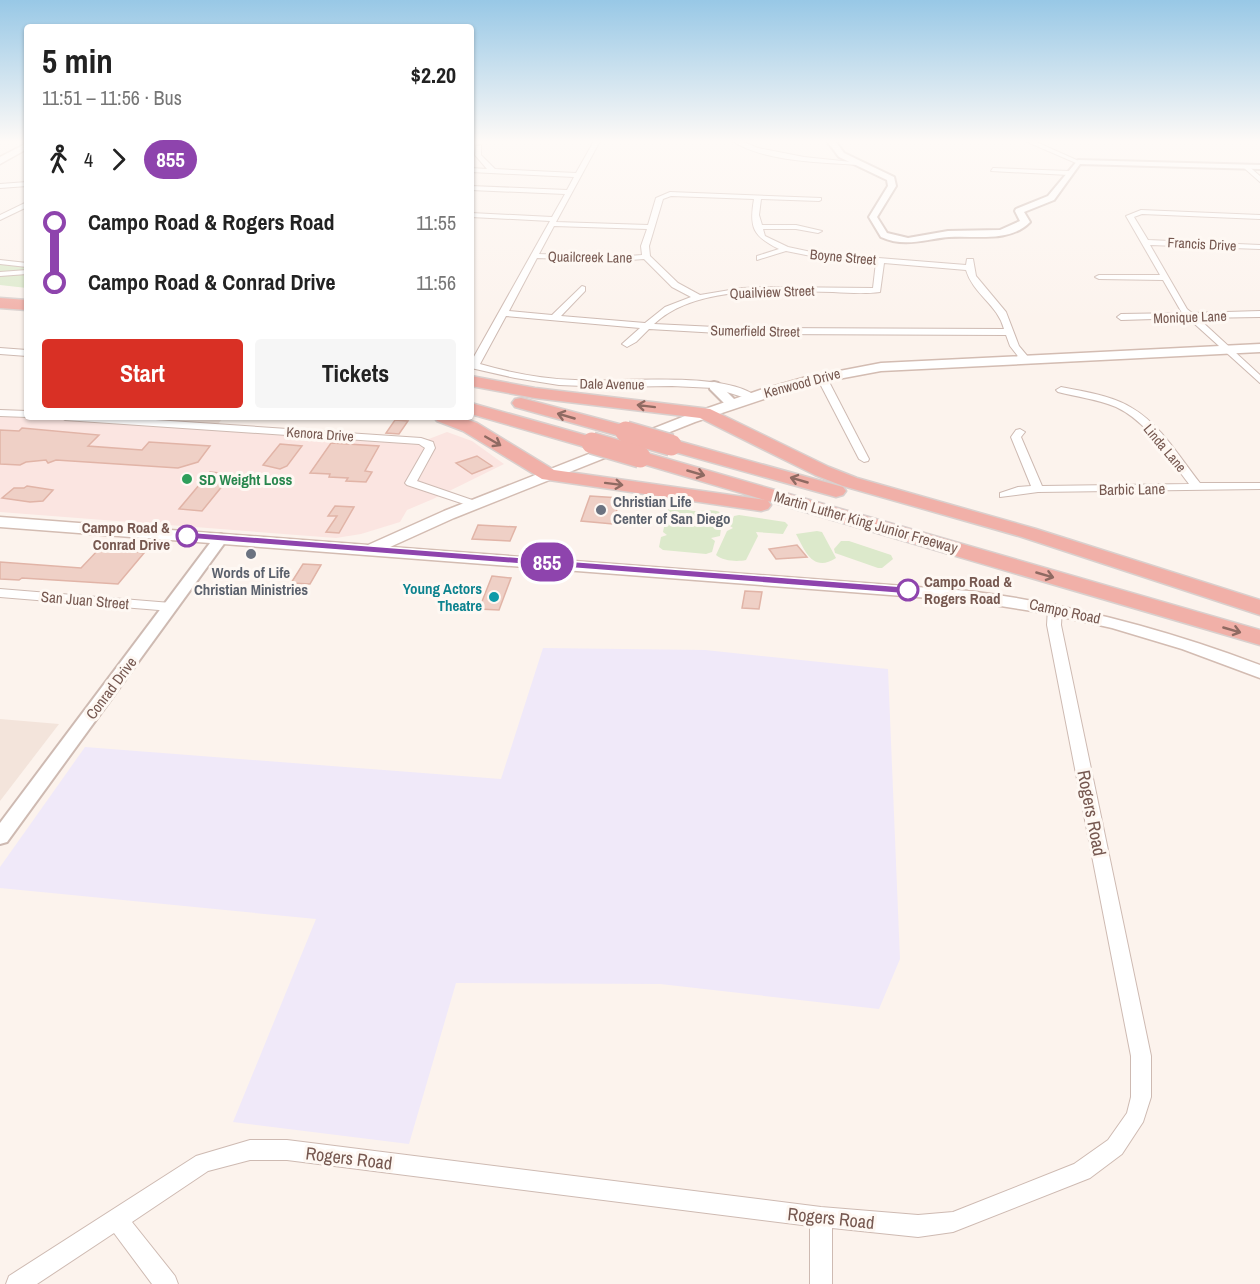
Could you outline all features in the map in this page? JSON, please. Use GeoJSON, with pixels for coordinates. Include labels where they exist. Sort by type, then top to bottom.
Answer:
{"type":"FeatureCollection","features":[{"type":"Feature","properties":{"kind":"highway"},"geometry":{"type":"LineString","coordinates":[[0,289],[24,292]]}},
{"type":"Feature","properties":{"kind":"highway"},"geometry":{"type":"LineString","coordinates":[[0,303],[24,305]]}},
{"type":"Feature","properties":{"kind":"highway"},"geometry":{"type":"LineString","coordinates":[[474,371],[535,393],[704,413],[822,471],[850,482],[1039,536],[1260,609]]}},
{"type":"Feature","properties":{"kind":"highway","name":"Martin Luther King Junior Freeway"},"geometry":{"type":"LineString","coordinates":[[474,390],[1260,609]]}},
{"type":"Feature","properties":{"kind":"highway","name":"Martin Luther King Junior Freeway"},"geometry":{"type":"LineString","coordinates":[[474,409],[1260,638]]}},
{"type":"Feature","properties":{"kind":"highway"},"geometry":{"type":"LineString","coordinates":[[451,420],[470,427],[549,475],[765,506],[985,557]]}},
{"type":"Feature","properties":{"kind":"main road","name":"Kenwood Drive"},"geometry":{"type":"LineString","coordinates":[[373,549],[474,504],[704,413],[821,376],[881,367],[1024,358],[1260,348]]}},
{"type":"Feature","properties":{"kind":"main road","name":"Campo Road"},"geometry":{"type":"LineString","coordinates":[[0,522],[373,549],[1014,601],[1144,629],[1260,672]]}},
{"type":"Feature","properties":{"kind":"main road"},"geometry":{"type":"LineString","coordinates":[[420,553],[416,540],[423,525]]}},
{"type":"Feature","properties":{"kind":"street"},"geometry":{"type":"LineString","coordinates":[[474,366],[564,201]]}},
{"type":"Feature","properties":{"kind":"street"},"geometry":{"type":"LineString","coordinates":[[659,201],[645,246],[646,257],[675,285],[699,298]]}},
{"type":"Feature","properties":{"kind":"street"},"geometry":{"type":"LineString","coordinates":[[757,201],[754,215],[758,227],[801,228],[818,231]]}},
{"type":"Feature","properties":{"kind":"street"},"geometry":{"type":"LineString","coordinates":[[882,201],[873,217],[884,236],[902,241],[950,233],[994,233],[1018,228],[1025,222],[1019,211],[1047,201]]}},
{"type":"Feature","properties":{"kind":"street"},"geometry":{"type":"LineString","coordinates":[[0,218],[24,206]]}},
{"type":"Feature","properties":{"kind":"street"},"geometry":{"type":"LineString","coordinates":[[1260,217],[1141,212],[1130,216],[1184,310],[1260,380]]}},
{"type":"Feature","properties":{"kind":"street"},"geometry":{"type":"LineString","coordinates":[[474,215],[652,227]]}},
{"type":"Feature","properties":{"kind":"street","name":"Boyne Street"},"geometry":{"type":"LineString","coordinates":[[758,227],[762,237],[786,249],[816,255],[880,261],[970,264],[978,286],[1003,313],[1008,332]]}},
{"type":"Feature","properties":{"kind":"street","name":"Francis Drive"},"geometry":{"type":"LineString","coordinates":[[1143,242],[1260,247]]}},
{"type":"Feature","properties":{"kind":"street"},"geometry":{"type":"LineString","coordinates":[[760,258],[786,249]]}},
{"type":"Feature","properties":{"kind":"street","name":"Quailcreek Lane"},"geometry":{"type":"LineString","coordinates":[[535,256],[616,259],[646,257]]}},
{"type":"Feature","properties":{"kind":"street","name":"Quailview Street"},"geometry":{"type":"LineString","coordinates":[[627,344],[668,309],[699,298],[743,291],[877,290],[880,261]]}},
{"type":"Feature","properties":{"kind":"street"},"geometry":{"type":"LineString","coordinates":[[0,262],[24,265]]}},
{"type":"Feature","properties":{"kind":"street"},"geometry":{"type":"LineString","coordinates":[[0,274],[24,272]]}},
{"type":"Feature","properties":{"kind":"street"},"geometry":{"type":"LineString","coordinates":[[1099,277],[1165,278]]}},
{"type":"Feature","properties":{"kind":"street"},"geometry":{"type":"LineString","coordinates":[[555,316],[582,289]]}},
{"type":"Feature","properties":{"kind":"street","name":"Sumerfield Street"},"geometry":{"type":"LineString","coordinates":[[504,313],[555,316],[737,336],[1008,332]]}},
{"type":"Feature","properties":{"kind":"street","name":"Monique Lane"},"geometry":{"type":"LineString","coordinates":[[1121,317],[1260,314]]}},
{"type":"Feature","properties":{"kind":"street"},"geometry":{"type":"LineString","coordinates":[[1008,332],[1018,352],[1024,358]]}},
{"type":"Feature","properties":{"kind":"street"},"geometry":{"type":"LineString","coordinates":[[0,351],[24,353]]}},
{"type":"Feature","properties":{"kind":"street","name":"Dale Avenue"},"geometry":{"type":"LineString","coordinates":[[474,370],[569,383],[714,386],[752,397]]}},
{"type":"Feature","properties":{"kind":"street"},"geometry":{"type":"LineString","coordinates":[[821,376],[864,459]]}},
{"type":"Feature","properties":{"kind":"street"},"geometry":{"type":"LineString","coordinates":[[714,386],[732,404]]}},
{"type":"Feature","properties":{"kind":"street","name":"Linda Lane"},"geometry":{"type":"LineString","coordinates":[[1061,390],[1101,399],[1128,409],[1140,418],[1198,488]]}},
{"type":"Feature","properties":{"kind":"street"},"geometry":{"type":"LineString","coordinates":[[0,412],[24,414]]}},
{"type":"Feature","properties":{"kind":"street","name":"Kenora Drive"},"geometry":{"type":"LineString","coordinates":[[110,420],[421,441],[429,444],[430,448],[411,483],[474,504]]}},
{"type":"Feature","properties":{"kind":"street"},"geometry":{"type":"LineString","coordinates":[[1020,432],[1016,437],[1038,489]]}},
{"type":"Feature","properties":{"kind":"street","name":"Barbic Lane"},"geometry":{"type":"LineString","coordinates":[[1004,495],[1018,490],[1038,489],[1260,486]]}},
{"type":"Feature","properties":{"kind":"street","name":"Conrad Drive"},"geometry":{"type":"LineString","coordinates":[[0,837],[221,538]]}},
{"type":"Feature","properties":{"kind":"street","name":"San Juan Street"},"geometry":{"type":"LineString","coordinates":[[0,593],[171,607]]}},
{"type":"Feature","properties":{"kind":"street","name":"Rogers Road"},"geometry":{"type":"LineString","coordinates":[[16,1284],[203,1163],[250,1150],[287,1150],[820,1217],[918,1226],[953,1222],[1082,1171],[1115,1147],[1136,1116],[1141,1097],[1141,1056],[1054,625],[1055,608]]}},
{"type":"Feature","properties":{"kind":"street"},"geometry":{"type":"LineString","coordinates":[[820,1217],[821,1284]]}},
{"type":"Feature","properties":{"kind":"street"},"geometry":{"type":"LineString","coordinates":[[117,1219],[137,1248],[167,1284]]}},
{"type":"Feature","properties":{"kind":"shaded area"},"geometry":{"type":"Polygon","coordinates":[[[0,416],[24,417],[24,420],[65,420],[421,442],[447,432],[472,441],[504,464],[407,510],[400,522],[361,534],[336,538],[0,512],[0,416]]]}},
{"type":"Feature","properties":{"kind":"shaded area"},"geometry":{"type":"Polygon","coordinates":[[[135,420],[221,420],[217,425],[135,420]]]}},
{"type":"Feature","properties":{"kind":"shaded area"},"geometry":{"type":"Polygon","coordinates":[[[543,648],[705,650],[888,669],[900,959],[879,1009],[660,984],[456,983],[409,1144],[233,1122],[316,919],[0,888],[0,867],[85,747],[501,779],[543,648]]]}},
{"type":"Feature","properties":{"kind":"shaded area"},"geometry":{"type":"Polygon","coordinates":[[[0,719],[59,724],[0,801],[0,719]]]}},
{"type":"Feature","properties":{"kind":"green space"},"geometry":{"type":"Polygon","coordinates":[[[0,261],[24,264],[24,288],[0,285],[0,261]]]}},
{"type":"Feature","properties":{"kind":"green space"},"geometry":{"type":"Polygon","coordinates":[[[673,507],[693,511],[716,511],[723,514],[720,536],[711,538],[715,541],[712,552],[706,554],[663,550],[659,547],[661,537],[667,535],[663,532],[668,509],[673,507]]]}},
{"type":"Feature","properties":{"kind":"green space"},"geometry":{"type":"Polygon","coordinates":[[[734,516],[785,522],[788,525],[783,534],[756,532],[758,536],[746,560],[722,559],[716,555],[727,531],[733,528],[730,526],[734,516]]]}},
{"type":"Feature","properties":{"kind":"green space"},"geometry":{"type":"Polygon","coordinates":[[[822,532],[836,558],[821,563],[811,558],[796,534],[822,532]]]}},
{"type":"Feature","properties":{"kind":"green space"},"geometry":{"type":"Polygon","coordinates":[[[841,541],[849,541],[891,555],[893,559],[882,568],[878,568],[835,553],[834,549],[841,541]]]}},
{"type":"Feature","properties":{"kind":"building"},"geometry":{"type":"Polygon","coordinates":[[[395,420],[408,421],[399,434],[386,433],[395,420]]]}},
{"type":"Feature","properties":{"kind":"building"},"geometry":{"type":"Polygon","coordinates":[[[22,428],[99,435],[88,446],[142,450],[149,442],[210,446],[198,462],[178,468],[56,460],[48,463],[46,460],[26,462],[20,465],[0,464],[0,430],[19,431],[22,428]]]}},
{"type":"Feature","properties":{"kind":"building"},"geometry":{"type":"Polygon","coordinates":[[[331,443],[379,446],[365,471],[372,472],[366,482],[346,481],[348,478],[329,477],[330,474],[310,473],[331,443]]]}},
{"type":"Feature","properties":{"kind":"building"},"geometry":{"type":"Polygon","coordinates":[[[280,444],[302,446],[287,466],[280,469],[263,465],[280,444]]]}},
{"type":"Feature","properties":{"kind":"building"},"geometry":{"type":"Polygon","coordinates":[[[477,456],[492,466],[472,474],[456,463],[477,456]]]}},
{"type":"Feature","properties":{"kind":"building"},"geometry":{"type":"Polygon","coordinates":[[[210,472],[232,474],[202,511],[179,509],[210,472]]]}},
{"type":"Feature","properties":{"kind":"building"},"geometry":{"type":"Polygon","coordinates":[[[27,486],[53,490],[43,501],[30,502],[2,498],[14,488],[27,486]]]}},
{"type":"Feature","properties":{"kind":"building","name":"Christian Life Center of San Diego"},"geometry":{"type":"Polygon","coordinates":[[[590,496],[620,498],[613,524],[581,521],[590,496]]]}},
{"type":"Feature","properties":{"kind":"building"},"geometry":{"type":"Polygon","coordinates":[[[335,506],[354,507],[339,533],[326,532],[337,516],[328,516],[335,506]]]}},
{"type":"Feature","properties":{"kind":"building"},"geometry":{"type":"Polygon","coordinates":[[[478,525],[516,527],[510,541],[472,539],[478,525]]]}},
{"type":"Feature","properties":{"kind":"building"},"geometry":{"type":"Polygon","coordinates":[[[797,545],[807,557],[776,559],[769,549],[797,545]]]}},
{"type":"Feature","properties":{"kind":"building"},"geometry":{"type":"Polygon","coordinates":[[[99,549],[101,551],[113,552],[115,549],[144,553],[118,584],[22,578],[19,580],[0,579],[0,562],[81,568],[99,549]]]}},
{"type":"Feature","properties":{"kind":"building"},"geometry":{"type":"Polygon","coordinates":[[[303,564],[321,565],[310,584],[291,583],[303,564]]]}},
{"type":"Feature","properties":{"kind":"building","name":"Young Actors Theatre"},"geometry":{"type":"Polygon","coordinates":[[[492,576],[511,578],[499,610],[479,609],[492,576]]]}},
{"type":"Feature","properties":{"kind":"building"},"geometry":{"type":"Polygon","coordinates":[[[745,591],[762,592],[759,609],[742,608],[745,591]]]}},
{"type":"Feature","properties":{"kind":"bus line","name":"855"},"geometry":{"type":"LineString","coordinates":[[187,536],[908,590]]}},
{"type":"Feature","properties":{"kind":"place","name":"SD Weight Loss"},"geometry":{"type":"Point","coordinates":[187,479]}},
{"type":"Feature","properties":{"kind":"place","name":"Christian Life Center of San Diego"},"geometry":{"type":"Point","coordinates":[601,510]}},
{"type":"Feature","properties":{"kind":"place","name":"Campo Road & Conrad Drive"},"geometry":{"type":"Point","coordinates":[187,536]}},
{"type":"Feature","properties":{"kind":"place","name":"Words of Life Christian Ministries"},"geometry":{"type":"Point","coordinates":[251,554]}},
{"type":"Feature","properties":{"kind":"place","name":"Campo Road & Rogers Road"},"geometry":{"type":"Point","coordinates":[908,590]}},
{"type":"Feature","properties":{"kind":"place","name":"Young Actors Theatre"},"geometry":{"type":"Point","coordinates":[494,597]}}]}
